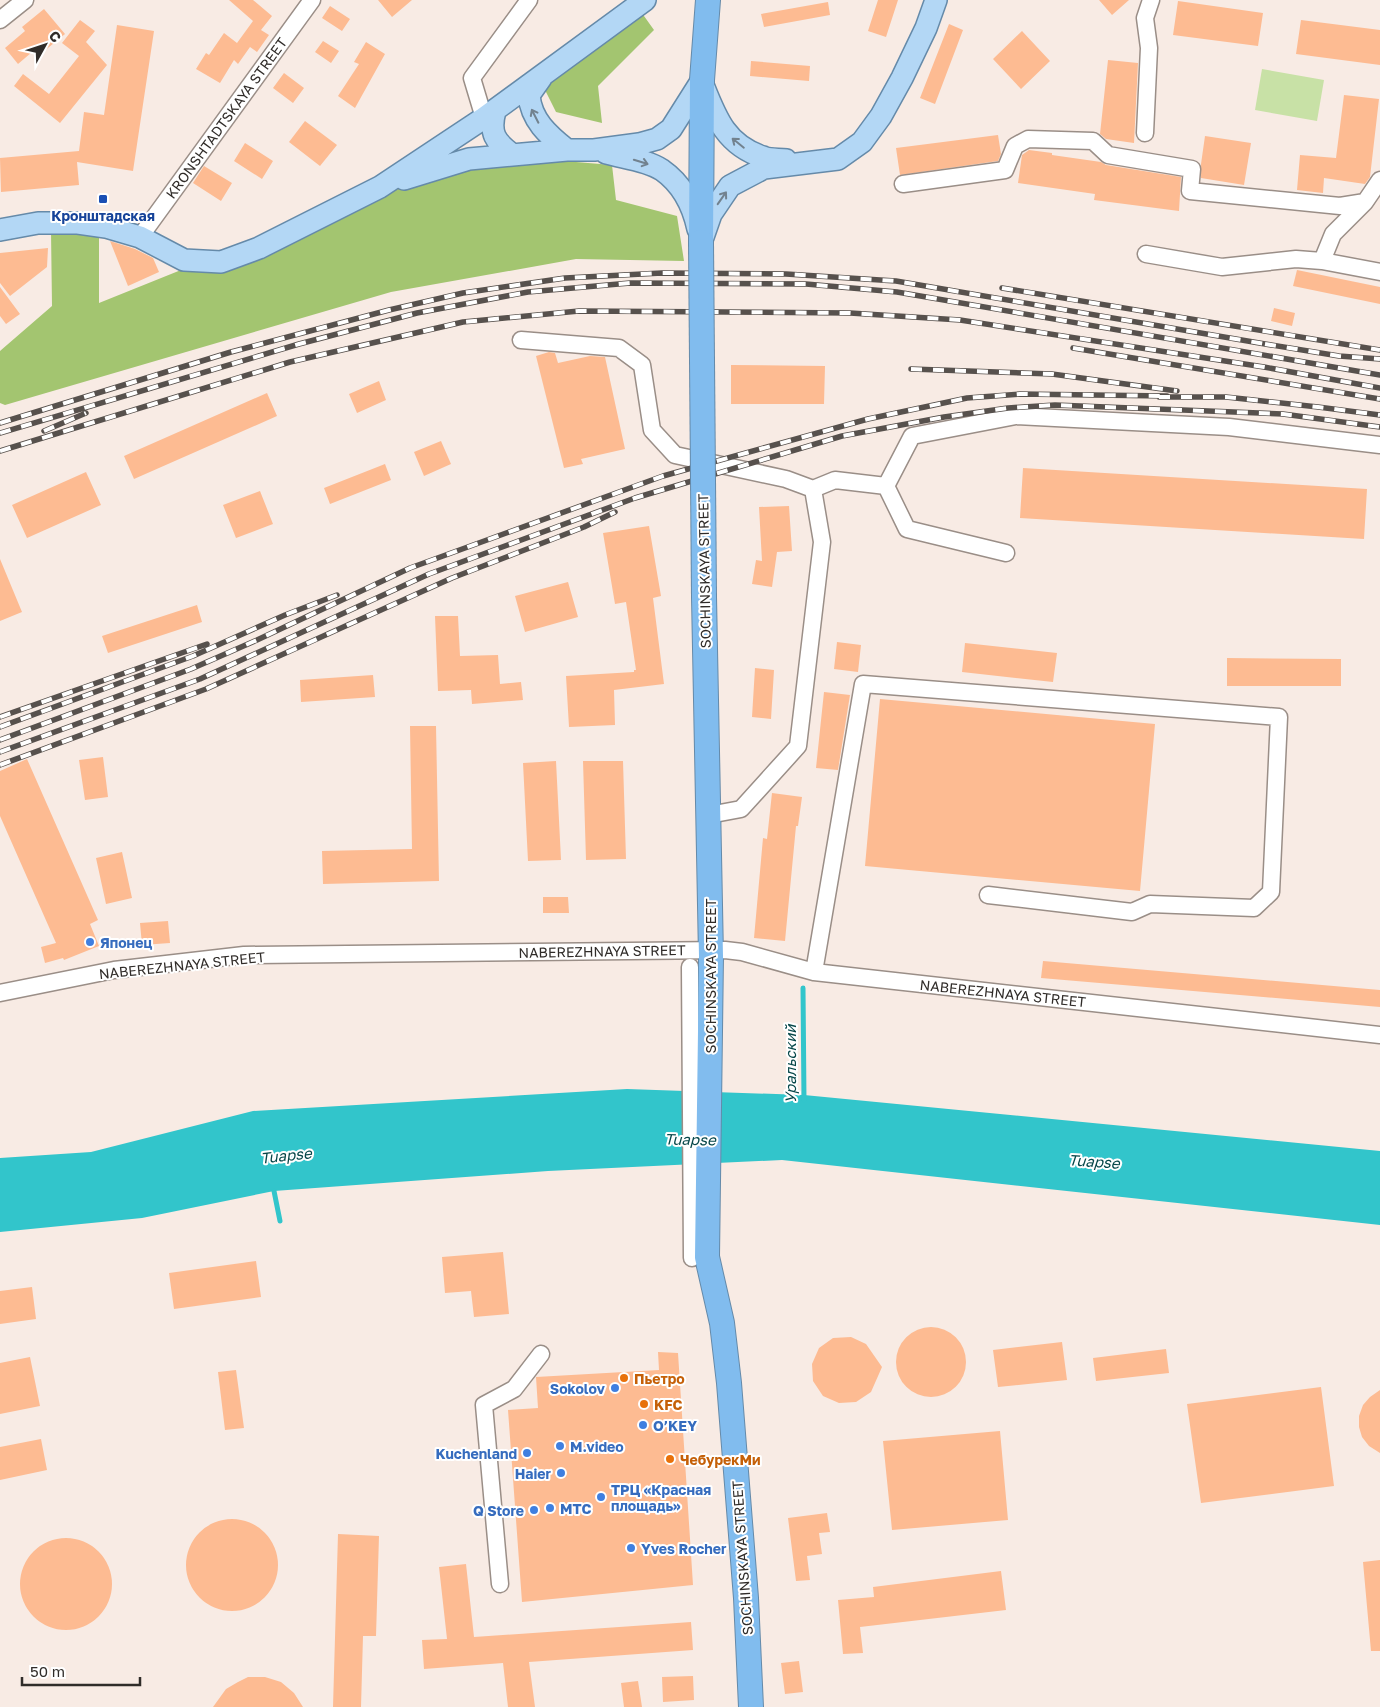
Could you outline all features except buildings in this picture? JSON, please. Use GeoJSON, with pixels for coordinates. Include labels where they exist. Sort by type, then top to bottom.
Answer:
{"type":"FeatureCollection","features":[{"type":"Feature","properties":{"kind":"highway","name":"SOCHINSKAYA STREET"},"geometry":{"type":"LineString","coordinates":[[708,0],[702,80],[701,242],[704,597],[711,953],[699,1258],[722,1323],[729,1383],[746,1598],[752,1707]]}},
{"type":"Feature","properties":{"kind":"main road"},"geometry":{"type":"LineString","coordinates":[[0,230],[38,223],[78,222],[140,236],[184,260],[221,262],[259,248],[380,187],[490,114],[645,0]]}},
{"type":"Feature","properties":{"kind":"main road"},"geometry":{"type":"LineString","coordinates":[[701,242],[711,214],[730,186],[764,168],[838,159],[862,142],[894,94],[926,28],[936,2]]}},
{"type":"Feature","properties":{"kind":"main road"},"geometry":{"type":"LineString","coordinates":[[544,75],[529,95],[530,104],[543,130],[567,150]]}},
{"type":"Feature","properties":{"kind":"main road"},"geometry":{"type":"LineString","coordinates":[[380,187],[469,159],[567,150],[594,150],[639,144],[657,138],[672,129],[702,80]]}},
{"type":"Feature","properties":{"kind":"main road"},"geometry":{"type":"LineString","coordinates":[[702,80],[716,117],[736,145],[764,158],[817,162]]}},
{"type":"Feature","properties":{"kind":"main road"},"geometry":{"type":"LineString","coordinates":[[490,114],[493,133],[500,146],[513,155]]}},
{"type":"Feature","properties":{"kind":"main road"},"geometry":{"type":"LineString","coordinates":[[594,150],[642,162],[662,170],[676,183],[688,199],[695,216],[701,242]]}},
{"type":"Feature","properties":{"kind":"street"},"geometry":{"type":"LineString","coordinates":[[0,20],[25,0]]}},
{"type":"Feature","properties":{"kind":"street","name":"KRONSHTADTSKAYA STREET"},"geometry":{"type":"LineString","coordinates":[[140,236],[312,0]]}},
{"type":"Feature","properties":{"kind":"street"},"geometry":{"type":"LineString","coordinates":[[490,114],[472,78],[529,0]]}},
{"type":"Feature","properties":{"kind":"street"},"geometry":{"type":"LineString","coordinates":[[1145,133],[1149,48],[1145,18],[1151,0]]}},
{"type":"Feature","properties":{"kind":"street"},"geometry":{"type":"LineString","coordinates":[[902,184],[1005,170],[1016,146],[1028,140],[1093,141],[1108,155],[1192,168],[1190,191],[1340,206],[1365,202]]}},
{"type":"Feature","properties":{"kind":"street"},"geometry":{"type":"LineString","coordinates":[[1322,261],[1333,234],[1365,202],[1380,180]]}},
{"type":"Feature","properties":{"kind":"street"},"geometry":{"type":"LineString","coordinates":[[1146,254],[1222,268],[1296,259],[1322,261],[1380,272]]}},
{"type":"Feature","properties":{"kind":"street"},"geometry":{"type":"LineString","coordinates":[[521,340],[619,348],[642,365],[652,430],[675,455],[786,479],[813,490],[835,480],[886,486]]}},
{"type":"Feature","properties":{"kind":"street"},"geometry":{"type":"LineString","coordinates":[[886,486],[912,436],[1016,416],[1229,427],[1380,445]]}},
{"type":"Feature","properties":{"kind":"street"},"geometry":{"type":"LineString","coordinates":[[886,486],[907,529],[1006,553]]}},
{"type":"Feature","properties":{"kind":"street"},"geometry":{"type":"LineString","coordinates":[[709,815],[742,809],[798,746],[822,542],[813,490]]}},
{"type":"Feature","properties":{"kind":"street"},"geometry":{"type":"LineString","coordinates":[[814,972],[863,684],[1279,717],[1271,892],[1254,908],[1150,904],[1132,912],[988,894]]}},
{"type":"Feature","properties":{"kind":"street","name":"NABEREZHNAYA STREET"},"geometry":{"type":"LineString","coordinates":[[0,993],[114,970],[244,955],[742,952],[814,972],[1380,1035]]}},
{"type":"Feature","properties":{"kind":"street"},"geometry":{"type":"LineString","coordinates":[[690,967],[699,1258]]}},
{"type":"Feature","properties":{"kind":"street"},"geometry":{"type":"LineString","coordinates":[[500,1584],[484,1405],[514,1389],[542,1354]]}},
{"type":"Feature","properties":{"kind":"green space"},"geometry":{"type":"Polygon","coordinates":[[[639,9],[654,30],[598,86],[602,123],[556,112],[543,86],[639,9]]]}},
{"type":"Feature","properties":{"kind":"green space"},"geometry":{"type":"Polygon","coordinates":[[[1262,69],[1324,80],[1317,121],[1255,110],[1262,69]]]}},
{"type":"Feature","properties":{"kind":"green space"},"geometry":{"type":"Polygon","coordinates":[[[552,160],[612,165],[616,200],[677,216],[684,261],[576,259],[391,292],[5,405],[0,403],[0,351],[52,306],[51,230],[99,234],[99,303],[383,194],[473,165],[552,160]]]}},
{"type":"Feature","properties":{"kind":"water","name":"Tuapse"},"geometry":{"type":"Polygon","coordinates":[[[627,1089],[804,1095],[1380,1151],[1380,1225],[782,1160],[548,1171],[274,1191],[142,1218],[0,1232],[0,1158],[91,1152],[253,1111],[627,1089]]]}},
{"type":"Feature","properties":{"kind":"waterway","name":"Уральский"},"geometry":{"type":"LineString","coordinates":[[803,988],[804,1100]]}},
{"type":"Feature","properties":{"kind":"waterway"},"geometry":{"type":"LineString","coordinates":[[274,1191],[280,1221]]}},
{"type":"Feature","properties":{"kind":"railway"},"geometry":{"type":"LineString","coordinates":[[0,423],[231,352],[389,310],[463,293],[565,278],[662,273],[786,274],[896,281],[1271,345]]}},
{"type":"Feature","properties":{"kind":"railway"},"geometry":{"type":"LineString","coordinates":[[0,433],[299,344],[417,313],[528,292],[630,283],[806,284],[897,292],[1380,375]]}},
{"type":"Feature","properties":{"kind":"railway"},"geometry":{"type":"LineString","coordinates":[[1002,288],[1380,350]]}},
{"type":"Feature","properties":{"kind":"railway"},"geometry":{"type":"LineString","coordinates":[[0,451],[290,362],[463,322],[579,311],[850,313],[960,320],[1264,367],[1380,388]]}},
{"type":"Feature","properties":{"kind":"railway"},"geometry":{"type":"LineString","coordinates":[[1265,344],[1339,356],[1380,359]]}},
{"type":"Feature","properties":{"kind":"railway"},"geometry":{"type":"LineString","coordinates":[[1073,348],[1380,399]]}},
{"type":"Feature","properties":{"kind":"railway"},"geometry":{"type":"LineString","coordinates":[[911,369],[1052,374],[1177,391]]}},
{"type":"Feature","properties":{"kind":"railway"},"geometry":{"type":"LineString","coordinates":[[0,740],[191,669],[410,568],[663,476],[868,419],[967,398],[1020,394],[1167,396]]}},
{"type":"Feature","properties":{"kind":"railway"},"geometry":{"type":"LineString","coordinates":[[1159,397],[1226,397],[1380,415]]}},
{"type":"Feature","properties":{"kind":"railway"},"geometry":{"type":"LineString","coordinates":[[0,752],[200,679],[429,574],[635,498],[842,436],[944,417],[1008,408],[1055,405],[1283,414],[1380,427]]}},
{"type":"Feature","properties":{"kind":"railway"},"geometry":{"type":"LineString","coordinates":[[44,431],[86,413]]}},
{"type":"Feature","properties":{"kind":"railway"},"geometry":{"type":"LineString","coordinates":[[0,765],[206,689],[452,578],[584,527],[615,512]]}},
{"type":"Feature","properties":{"kind":"railway"},"geometry":{"type":"LineString","coordinates":[[0,727],[193,656],[285,615],[337,595]]}},
{"type":"Feature","properties":{"kind":"railway"},"geometry":{"type":"LineString","coordinates":[[0,717],[207,644]]}},
{"type":"Feature","properties":{"kind":"place","name":"Кронштадская"},"geometry":{"type":"Point","coordinates":[103,199]}},
{"type":"Feature","properties":{"kind":"place","name":"Японец"},"geometry":{"type":"Point","coordinates":[90,942]}},
{"type":"Feature","properties":{"kind":"place","name":"Пьетро"},"geometry":{"type":"Point","coordinates":[624,1378]}},
{"type":"Feature","properties":{"kind":"place","name":"Sokolov"},"geometry":{"type":"Point","coordinates":[615,1388]}},
{"type":"Feature","properties":{"kind":"place","name":"KFC"},"geometry":{"type":"Point","coordinates":[644,1404]}},
{"type":"Feature","properties":{"kind":"place","name":"O’KEY"},"geometry":{"type":"Point","coordinates":[643,1425]}},
{"type":"Feature","properties":{"kind":"place","name":"M.video"},"geometry":{"type":"Point","coordinates":[560,1446]}},
{"type":"Feature","properties":{"kind":"place","name":"Kuchenland"},"geometry":{"type":"Point","coordinates":[527,1453]}},
{"type":"Feature","properties":{"kind":"place","name":"ЧебурекМи"},"geometry":{"type":"Point","coordinates":[670,1459]}},
{"type":"Feature","properties":{"kind":"place","name":"Haier"},"geometry":{"type":"Point","coordinates":[561,1473]}},
{"type":"Feature","properties":{"kind":"place","name":"ТРЦ «Красная площадь»"},"geometry":{"type":"Point","coordinates":[601,1497]}},
{"type":"Feature","properties":{"kind":"place","name":"МТС"},"geometry":{"type":"Point","coordinates":[550,1508]}},
{"type":"Feature","properties":{"kind":"place","name":"Q Store"},"geometry":{"type":"Point","coordinates":[534,1510]}},
{"type":"Feature","properties":{"kind":"place","name":"Yves Rocher"},"geometry":{"type":"Point","coordinates":[631,1548]}}]}
